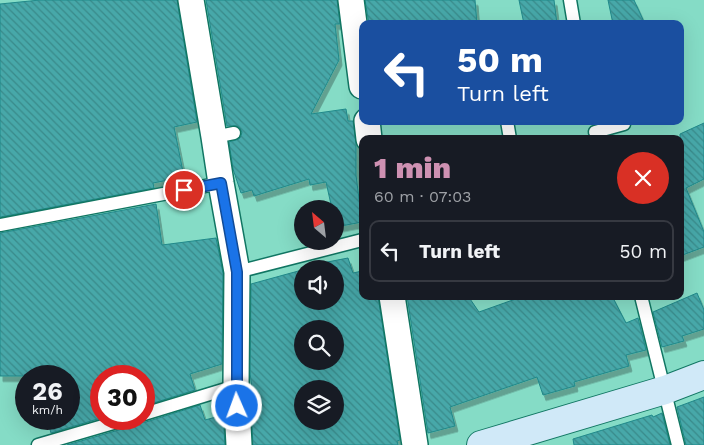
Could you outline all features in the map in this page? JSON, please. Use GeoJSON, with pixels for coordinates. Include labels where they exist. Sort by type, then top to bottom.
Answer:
{"type":"FeatureCollection","features":[{"type":"Feature","properties":{"kind":"street"},"geometry":{"type":"LineString","coordinates":[[191,0],[224,135],[221,183],[237,272],[236,386],[238,445]]}},
{"type":"Feature","properties":{"kind":"street"},"geometry":{"type":"LineString","coordinates":[[351,0],[359,63]]}},
{"type":"Feature","properties":{"kind":"street"},"geometry":{"type":"LineString","coordinates":[[393,300],[415,445]]}},
{"type":"Feature","properties":{"kind":"street"},"geometry":{"type":"LineString","coordinates":[[481,445],[665,390],[704,375]]}},
{"type":"Feature","properties":{"kind":"lane"},"geometry":{"type":"LineString","coordinates":[[570,0],[573,20]]}},
{"type":"Feature","properties":{"kind":"lane"},"geometry":{"type":"LineString","coordinates":[[594,131],[620,125]]}},
{"type":"Feature","properties":{"kind":"lane"},"geometry":{"type":"LineString","coordinates":[[0,226],[221,183]]}},
{"type":"Feature","properties":{"kind":"lane"},"geometry":{"type":"LineString","coordinates":[[237,272],[359,241]]}},
{"type":"Feature","properties":{"kind":"lane"},"geometry":{"type":"LineString","coordinates":[[642,300],[678,445]]}},
{"type":"Feature","properties":{"kind":"lane"},"geometry":{"type":"LineString","coordinates":[[155,411],[236,386]]}},
{"type":"Feature","properties":{"kind":"lane"},"geometry":{"type":"LineString","coordinates":[[38,445],[90,430]]}},
{"type":"Feature","properties":{"kind":"building"},"geometry":{"type":"Polygon","coordinates":[[[40,0],[177,0],[197,122],[174,127],[184,177],[153,183],[154,188],[0,217],[0,4],[40,0]]]}},
{"type":"Feature","properties":{"kind":"building"},"geometry":{"type":"Polygon","coordinates":[[[206,0],[337,0],[340,24],[335,24],[339,60],[311,114],[346,109],[348,121],[353,121],[356,143],[359,223],[344,225],[344,200],[330,200],[326,182],[310,185],[309,179],[254,196],[252,190],[241,193],[233,169],[229,142],[239,139],[241,136],[242,132],[237,126],[227,126],[206,0]]]}},
{"type":"Feature","properties":{"kind":"building"},"geometry":{"type":"Polygon","coordinates":[[[365,0],[475,0],[477,20],[368,20],[365,0]]]}},
{"type":"Feature","properties":{"kind":"building"},"geometry":{"type":"Polygon","coordinates":[[[519,0],[554,0],[556,20],[523,20],[519,0]]]}},
{"type":"Feature","properties":{"kind":"building"},"geometry":{"type":"Polygon","coordinates":[[[608,0],[634,0],[643,20],[612,20],[608,0]]]}},
{"type":"Feature","properties":{"kind":"building"},"geometry":{"type":"Polygon","coordinates":[[[704,123],[704,179],[686,188],[704,232],[704,247],[684,254],[684,135],[680,134],[704,123]]]}},
{"type":"Feature","properties":{"kind":"building"},"geometry":{"type":"Polygon","coordinates":[[[156,204],[162,245],[216,238],[223,273],[222,364],[190,374],[195,390],[155,403],[155,365],[90,365],[90,421],[80,424],[80,365],[15,365],[15,376],[0,376],[0,233],[156,204]]]}},
{"type":"Feature","properties":{"kind":"building"},"geometry":{"type":"Polygon","coordinates":[[[348,258],[353,273],[359,272],[359,300],[379,300],[400,440],[397,441],[398,445],[253,445],[251,406],[254,405],[250,373],[251,284],[294,272],[294,310],[344,310],[344,260],[338,260],[348,258]]]}},
{"type":"Feature","properties":{"kind":"building"},"geometry":{"type":"Polygon","coordinates":[[[697,293],[704,310],[704,329],[682,336],[684,341],[662,347],[653,312],[697,293]]]}},
{"type":"Feature","properties":{"kind":"building"},"geometry":{"type":"Polygon","coordinates":[[[408,300],[471,300],[479,312],[513,300],[614,300],[626,323],[638,318],[646,350],[626,355],[629,366],[574,382],[575,386],[543,395],[537,377],[450,407],[455,426],[428,433],[408,300]]]}},
{"type":"Feature","properties":{"kind":"building"},"geometry":{"type":"Polygon","coordinates":[[[704,397],[704,445],[686,445],[677,407],[704,397]]]}},
{"type":"Feature","properties":{"kind":"building"},"geometry":{"type":"Polygon","coordinates":[[[200,405],[205,420],[223,415],[225,445],[67,445],[119,430],[155,430],[155,419],[200,405]]]}},
{"type":"Feature","properties":{"kind":"building"},"geometry":{"type":"Polygon","coordinates":[[[662,413],[670,445],[574,445],[573,439],[662,413]]]}},
{"type":"Feature","properties":{"kind":"building"},"geometry":{"type":"Polygon","coordinates":[[[50,430],[61,430],[51,433],[50,430]]]}},
{"type":"Feature","properties":{"kind":"route"},"geometry":{"type":"LineString","coordinates":[[184,190],[221,183],[237,272],[237,406]]}}]}
